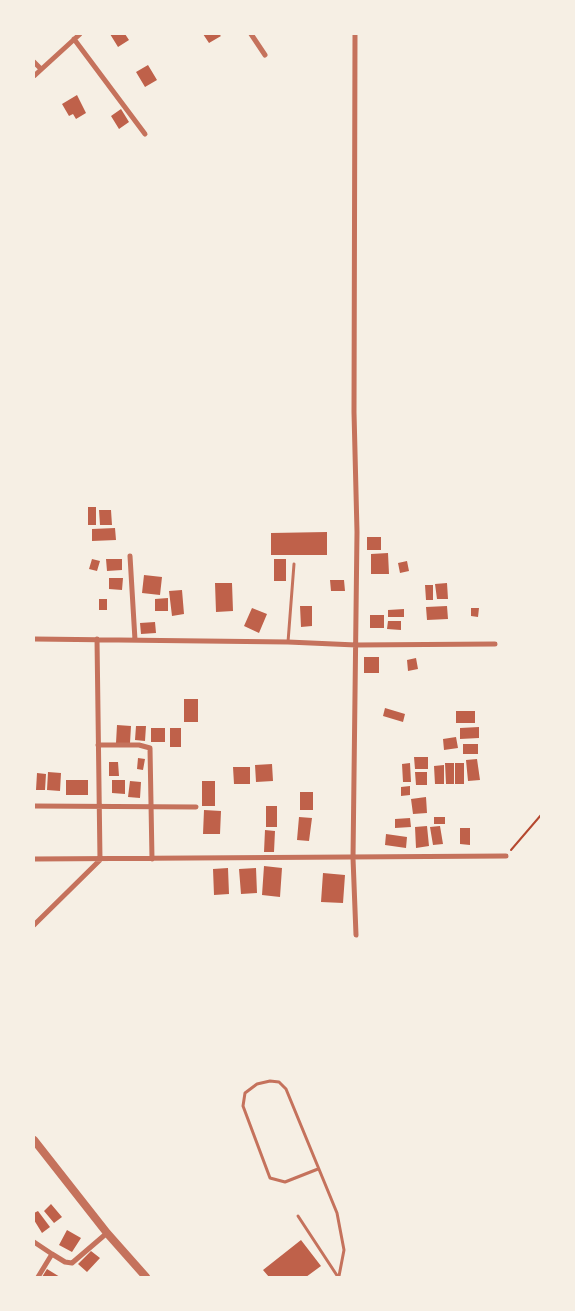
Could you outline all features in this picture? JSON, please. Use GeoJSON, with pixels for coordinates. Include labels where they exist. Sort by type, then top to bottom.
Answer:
{"type":"FeatureCollection","features":[{"type":"Feature","properties":{"kind":"street"},"geometry":{"type":"LineString","coordinates":[[34,76],[80,34]]}},
{"type":"Feature","properties":{"kind":"street"},"geometry":{"type":"LineString","coordinates":[[251,34],[265,55]]}},
{"type":"Feature","properties":{"kind":"street"},"geometry":{"type":"LineString","coordinates":[[355,34],[356,645],[353,858],[356,936]]}},
{"type":"Feature","properties":{"kind":"street"},"geometry":{"type":"LineString","coordinates":[[74,39],[145,134]]}},
{"type":"Feature","properties":{"kind":"street"},"geometry":{"type":"LineString","coordinates":[[34,62],[41,70]]}},
{"type":"Feature","properties":{"kind":"street"},"geometry":{"type":"LineString","coordinates":[[130,556],[135,640]]}},
{"type":"Feature","properties":{"kind":"street"},"geometry":{"type":"LineString","coordinates":[[34,639],[288,642],[356,645],[495,644]]}},
{"type":"Feature","properties":{"kind":"street"},"geometry":{"type":"LineString","coordinates":[[34,925],[100,860],[97,639]]}},
{"type":"Feature","properties":{"kind":"street"},"geometry":{"type":"LineString","coordinates":[[98,745],[140,745],[150,748],[152,859]]}},
{"type":"Feature","properties":{"kind":"street"},"geometry":{"type":"LineString","coordinates":[[34,806],[196,807]]}},
{"type":"Feature","properties":{"kind":"street"},"geometry":{"type":"LineString","coordinates":[[34,859],[506,856]]}},
{"type":"Feature","properties":{"kind":"street"},"geometry":{"type":"LineString","coordinates":[[34,1140],[107,1233],[146,1277]]}},
{"type":"Feature","properties":{"kind":"street"},"geometry":{"type":"LineString","coordinates":[[34,1242],[64,1262],[72,1263],[107,1233]]}},
{"type":"Feature","properties":{"kind":"street"},"geometry":{"type":"LineString","coordinates":[[38,1277],[52,1254]]}},
{"type":"Feature","properties":{"kind":"lane"},"geometry":{"type":"LineString","coordinates":[[288,642],[294,564]]}},
{"type":"Feature","properties":{"kind":"lane"},"geometry":{"type":"LineString","coordinates":[[318,1169],[285,1182],[270,1178],[243,1106],[245,1093],[257,1084],[270,1081],[279,1082],[286,1089],[337,1213],[344,1250],[338,1277]]}},
{"type":"Feature","properties":{"kind":"lane"},"geometry":{"type":"LineString","coordinates":[[298,1216],[338,1277]]}},
{"type":"Feature","properties":{"kind":"path"},"geometry":{"type":"LineString","coordinates":[[506,856],[541,815]]}},
{"type":"Feature","properties":{"kind":"building"},"geometry":{"type":"Polygon","coordinates":[[[110,34],[125,34],[129,40],[118,47],[110,34]]]}},
{"type":"Feature","properties":{"kind":"building"},"geometry":{"type":"Polygon","coordinates":[[[203,34],[219,34],[221,36],[209,43],[203,34]]]}},
{"type":"Feature","properties":{"kind":"building"},"geometry":{"type":"Polygon","coordinates":[[[148,65],[157,80],[145,87],[136,72],[148,65]]]}},
{"type":"Feature","properties":{"kind":"building"},"geometry":{"type":"Polygon","coordinates":[[[77,95],[86,113],[76,119],[73,114],[69,116],[62,104],[77,95]]]}},
{"type":"Feature","properties":{"kind":"building"},"geometry":{"type":"Polygon","coordinates":[[[121,109],[129,122],[119,129],[111,116],[121,109]]]}},
{"type":"Feature","properties":{"kind":"building"},"geometry":{"type":"Polygon","coordinates":[[[88,507],[96,507],[96,525],[88,525],[88,507]]]}},
{"type":"Feature","properties":{"kind":"building"},"geometry":{"type":"Polygon","coordinates":[[[99,510],[111,510],[112,525],[100,525],[99,510]]]}},
{"type":"Feature","properties":{"kind":"building"},"geometry":{"type":"Polygon","coordinates":[[[115,528],[116,540],[92,541],[92,529],[115,528]]]}},
{"type":"Feature","properties":{"kind":"building"},"geometry":{"type":"Polygon","coordinates":[[[327,532],[327,555],[271,555],[271,533],[327,532]]]}},
{"type":"Feature","properties":{"kind":"building"},"geometry":{"type":"Polygon","coordinates":[[[367,537],[381,537],[381,550],[367,550],[367,537]]]}},
{"type":"Feature","properties":{"kind":"building"},"geometry":{"type":"Polygon","coordinates":[[[388,553],[389,574],[371,574],[371,554],[388,553]]]}},
{"type":"Feature","properties":{"kind":"building"},"geometry":{"type":"Polygon","coordinates":[[[92,559],[100,561],[97,571],[89,569],[92,559]]]}},
{"type":"Feature","properties":{"kind":"building"},"geometry":{"type":"Polygon","coordinates":[[[106,559],[122,559],[122,570],[107,571],[106,559]]]}},
{"type":"Feature","properties":{"kind":"building"},"geometry":{"type":"Polygon","coordinates":[[[274,559],[286,559],[286,581],[274,581],[274,559]]]}},
{"type":"Feature","properties":{"kind":"building"},"geometry":{"type":"Polygon","coordinates":[[[407,561],[409,571],[400,573],[398,563],[407,561]]]}},
{"type":"Feature","properties":{"kind":"building"},"geometry":{"type":"Polygon","coordinates":[[[144,575],[162,577],[160,595],[142,593],[144,575]]]}},
{"type":"Feature","properties":{"kind":"building"},"geometry":{"type":"Polygon","coordinates":[[[109,578],[123,578],[122,590],[109,589],[109,578]]]}},
{"type":"Feature","properties":{"kind":"building"},"geometry":{"type":"Polygon","coordinates":[[[330,580],[344,580],[345,591],[331,591],[330,580]]]}},
{"type":"Feature","properties":{"kind":"building"},"geometry":{"type":"Polygon","coordinates":[[[215,583],[232,583],[233,611],[216,612],[215,583]]]}},
{"type":"Feature","properties":{"kind":"building"},"geometry":{"type":"Polygon","coordinates":[[[447,583],[448,599],[437,599],[435,584],[447,583]]]}},
{"type":"Feature","properties":{"kind":"building"},"geometry":{"type":"Polygon","coordinates":[[[425,585],[433,585],[433,600],[426,600],[425,585]]]}},
{"type":"Feature","properties":{"kind":"building"},"geometry":{"type":"Polygon","coordinates":[[[182,590],[184,614],[172,616],[169,591],[182,590]]]}},
{"type":"Feature","properties":{"kind":"building"},"geometry":{"type":"Polygon","coordinates":[[[168,598],[168,611],[155,611],[155,599],[168,598]]]}},
{"type":"Feature","properties":{"kind":"building"},"geometry":{"type":"Polygon","coordinates":[[[99,599],[107,599],[107,610],[99,610],[99,599]]]}},
{"type":"Feature","properties":{"kind":"building"},"geometry":{"type":"Polygon","coordinates":[[[300,606],[312,606],[312,626],[301,627],[300,606]]]}},
{"type":"Feature","properties":{"kind":"building"},"geometry":{"type":"Polygon","coordinates":[[[447,606],[448,619],[427,620],[426,607],[447,606]]]}},
{"type":"Feature","properties":{"kind":"building"},"geometry":{"type":"Polygon","coordinates":[[[252,608],[267,614],[259,633],[244,626],[252,608]]]}},
{"type":"Feature","properties":{"kind":"building"},"geometry":{"type":"Polygon","coordinates":[[[471,608],[479,608],[478,617],[471,616],[471,608]]]}},
{"type":"Feature","properties":{"kind":"building"},"geometry":{"type":"Polygon","coordinates":[[[404,609],[404,617],[388,617],[388,610],[404,609]]]}},
{"type":"Feature","properties":{"kind":"building"},"geometry":{"type":"Polygon","coordinates":[[[370,615],[384,615],[384,628],[370,628],[370,615]]]}},
{"type":"Feature","properties":{"kind":"building"},"geometry":{"type":"Polygon","coordinates":[[[388,621],[401,621],[401,630],[387,629],[388,621]]]}},
{"type":"Feature","properties":{"kind":"building"},"geometry":{"type":"Polygon","coordinates":[[[155,622],[156,633],[141,634],[140,623],[155,622]]]}},
{"type":"Feature","properties":{"kind":"building"},"geometry":{"type":"Polygon","coordinates":[[[364,657],[379,657],[379,673],[364,673],[364,657]]]}},
{"type":"Feature","properties":{"kind":"building"},"geometry":{"type":"Polygon","coordinates":[[[416,658],[418,669],[408,671],[407,660],[416,658]]]}},
{"type":"Feature","properties":{"kind":"building"},"geometry":{"type":"Polygon","coordinates":[[[184,699],[198,699],[198,722],[184,722],[184,699]]]}},
{"type":"Feature","properties":{"kind":"building"},"geometry":{"type":"Polygon","coordinates":[[[385,708],[405,714],[403,722],[383,716],[385,708]]]}},
{"type":"Feature","properties":{"kind":"building"},"geometry":{"type":"Polygon","coordinates":[[[456,711],[475,711],[475,723],[456,723],[456,711]]]}},
{"type":"Feature","properties":{"kind":"building"},"geometry":{"type":"Polygon","coordinates":[[[117,725],[131,726],[130,743],[116,743],[117,725]]]}},
{"type":"Feature","properties":{"kind":"building"},"geometry":{"type":"Polygon","coordinates":[[[136,726],[146,726],[145,741],[135,740],[136,726]]]}},
{"type":"Feature","properties":{"kind":"building"},"geometry":{"type":"Polygon","coordinates":[[[479,727],[479,738],[460,739],[460,728],[479,727]]]}},
{"type":"Feature","properties":{"kind":"building"},"geometry":{"type":"Polygon","coordinates":[[[151,728],[165,728],[165,742],[151,742],[151,728]]]}},
{"type":"Feature","properties":{"kind":"building"},"geometry":{"type":"Polygon","coordinates":[[[170,728],[181,728],[181,747],[170,747],[170,728]]]}},
{"type":"Feature","properties":{"kind":"building"},"geometry":{"type":"Polygon","coordinates":[[[456,737],[458,748],[444,750],[443,739],[456,737]]]}},
{"type":"Feature","properties":{"kind":"building"},"geometry":{"type":"Polygon","coordinates":[[[463,744],[478,744],[478,754],[463,754],[463,744]]]}},
{"type":"Feature","properties":{"kind":"building"},"geometry":{"type":"Polygon","coordinates":[[[414,757],[428,757],[428,769],[415,769],[414,757]]]}},
{"type":"Feature","properties":{"kind":"building"},"geometry":{"type":"Polygon","coordinates":[[[138,758],[145,759],[143,770],[137,769],[138,758]]]}},
{"type":"Feature","properties":{"kind":"building"},"geometry":{"type":"Polygon","coordinates":[[[477,759],[480,780],[468,781],[466,760],[477,759]]]}},
{"type":"Feature","properties":{"kind":"building"},"geometry":{"type":"Polygon","coordinates":[[[109,762],[118,762],[119,776],[109,776],[109,762]]]}},
{"type":"Feature","properties":{"kind":"building"},"geometry":{"type":"Polygon","coordinates":[[[410,763],[411,782],[403,782],[402,764],[410,763]]]}},
{"type":"Feature","properties":{"kind":"building"},"geometry":{"type":"Polygon","coordinates":[[[445,763],[454,763],[454,784],[446,784],[445,763]]]}},
{"type":"Feature","properties":{"kind":"building"},"geometry":{"type":"Polygon","coordinates":[[[455,763],[464,763],[464,784],[455,784],[455,763]]]}},
{"type":"Feature","properties":{"kind":"building"},"geometry":{"type":"Polygon","coordinates":[[[272,764],[273,781],[256,782],[255,765],[272,764]]]}},
{"type":"Feature","properties":{"kind":"building"},"geometry":{"type":"Polygon","coordinates":[[[444,765],[444,784],[435,784],[434,766],[444,765]]]}},
{"type":"Feature","properties":{"kind":"building"},"geometry":{"type":"Polygon","coordinates":[[[233,767],[250,767],[250,784],[234,784],[233,767]]]}},
{"type":"Feature","properties":{"kind":"building"},"geometry":{"type":"Polygon","coordinates":[[[48,772],[61,773],[60,791],[47,790],[48,772]]]}},
{"type":"Feature","properties":{"kind":"building"},"geometry":{"type":"Polygon","coordinates":[[[415,772],[427,772],[427,785],[416,785],[415,772]]]}},
{"type":"Feature","properties":{"kind":"building"},"geometry":{"type":"Polygon","coordinates":[[[37,773],[46,774],[45,790],[36,790],[37,773]]]}},
{"type":"Feature","properties":{"kind":"building"},"geometry":{"type":"Polygon","coordinates":[[[66,780],[88,780],[88,795],[66,795],[66,780]]]}},
{"type":"Feature","properties":{"kind":"building"},"geometry":{"type":"Polygon","coordinates":[[[112,780],[125,780],[125,794],[112,793],[112,780]]]}},
{"type":"Feature","properties":{"kind":"building"},"geometry":{"type":"Polygon","coordinates":[[[130,781],[141,782],[140,798],[128,797],[130,781]]]}},
{"type":"Feature","properties":{"kind":"building"},"geometry":{"type":"Polygon","coordinates":[[[202,781],[215,781],[215,806],[202,806],[202,781]]]}},
{"type":"Feature","properties":{"kind":"building"},"geometry":{"type":"Polygon","coordinates":[[[410,786],[410,795],[401,796],[401,787],[410,786]]]}},
{"type":"Feature","properties":{"kind":"building"},"geometry":{"type":"Polygon","coordinates":[[[300,792],[313,792],[313,810],[300,810],[300,792]]]}},
{"type":"Feature","properties":{"kind":"building"},"geometry":{"type":"Polygon","coordinates":[[[426,797],[427,813],[413,814],[411,799],[426,797]]]}},
{"type":"Feature","properties":{"kind":"building"},"geometry":{"type":"Polygon","coordinates":[[[266,806],[277,806],[277,827],[266,827],[266,806]]]}},
{"type":"Feature","properties":{"kind":"building"},"geometry":{"type":"Polygon","coordinates":[[[204,810],[221,811],[220,834],[203,834],[204,810]]]}},
{"type":"Feature","properties":{"kind":"building"},"geometry":{"type":"Polygon","coordinates":[[[299,817],[312,818],[309,841],[297,840],[299,817]]]}},
{"type":"Feature","properties":{"kind":"building"},"geometry":{"type":"Polygon","coordinates":[[[434,817],[445,817],[445,824],[434,824],[434,817]]]}},
{"type":"Feature","properties":{"kind":"building"},"geometry":{"type":"Polygon","coordinates":[[[410,818],[411,827],[395,828],[395,819],[410,818]]]}},
{"type":"Feature","properties":{"kind":"building"},"geometry":{"type":"Polygon","coordinates":[[[427,826],[429,846],[416,848],[415,827],[427,826]]]}},
{"type":"Feature","properties":{"kind":"building"},"geometry":{"type":"Polygon","coordinates":[[[440,826],[443,844],[433,845],[430,827],[440,826]]]}},
{"type":"Feature","properties":{"kind":"building"},"geometry":{"type":"Polygon","coordinates":[[[460,828],[470,828],[470,845],[460,844],[460,828]]]}},
{"type":"Feature","properties":{"kind":"building"},"geometry":{"type":"Polygon","coordinates":[[[265,830],[275,831],[274,852],[264,852],[265,830]]]}},
{"type":"Feature","properties":{"kind":"building"},"geometry":{"type":"Polygon","coordinates":[[[386,834],[407,837],[406,848],[385,845],[386,834]]]}},
{"type":"Feature","properties":{"kind":"building"},"geometry":{"type":"Polygon","coordinates":[[[264,866],[282,868],[280,897],[262,895],[264,866]]]}},
{"type":"Feature","properties":{"kind":"building"},"geometry":{"type":"Polygon","coordinates":[[[228,868],[229,894],[214,895],[213,869],[228,868]]]}},
{"type":"Feature","properties":{"kind":"building"},"geometry":{"type":"Polygon","coordinates":[[[256,868],[257,893],[241,894],[239,869],[256,868]]]}},
{"type":"Feature","properties":{"kind":"building"},"geometry":{"type":"Polygon","coordinates":[[[323,873],[345,875],[343,903],[321,902],[323,873]]]}},
{"type":"Feature","properties":{"kind":"building"},"geometry":{"type":"Polygon","coordinates":[[[51,1204],[62,1217],[54,1223],[44,1211],[51,1204]]]}},
{"type":"Feature","properties":{"kind":"building"},"geometry":{"type":"Polygon","coordinates":[[[38,1211],[50,1227],[42,1233],[34,1220],[34,1213],[38,1211]]]}},
{"type":"Feature","properties":{"kind":"building"},"geometry":{"type":"Polygon","coordinates":[[[67,1230],[81,1238],[72,1252],[59,1245],[67,1230]]]}},
{"type":"Feature","properties":{"kind":"building"},"geometry":{"type":"Polygon","coordinates":[[[301,1240],[321,1266],[306,1277],[269,1277],[263,1270],[301,1240]]]}},
{"type":"Feature","properties":{"kind":"building"},"geometry":{"type":"Polygon","coordinates":[[[91,1251],[100,1258],[87,1272],[78,1264],[91,1251]]]}},
{"type":"Feature","properties":{"kind":"building"},"geometry":{"type":"Polygon","coordinates":[[[47,1269],[60,1277],[42,1277],[47,1269]]]}}]}
